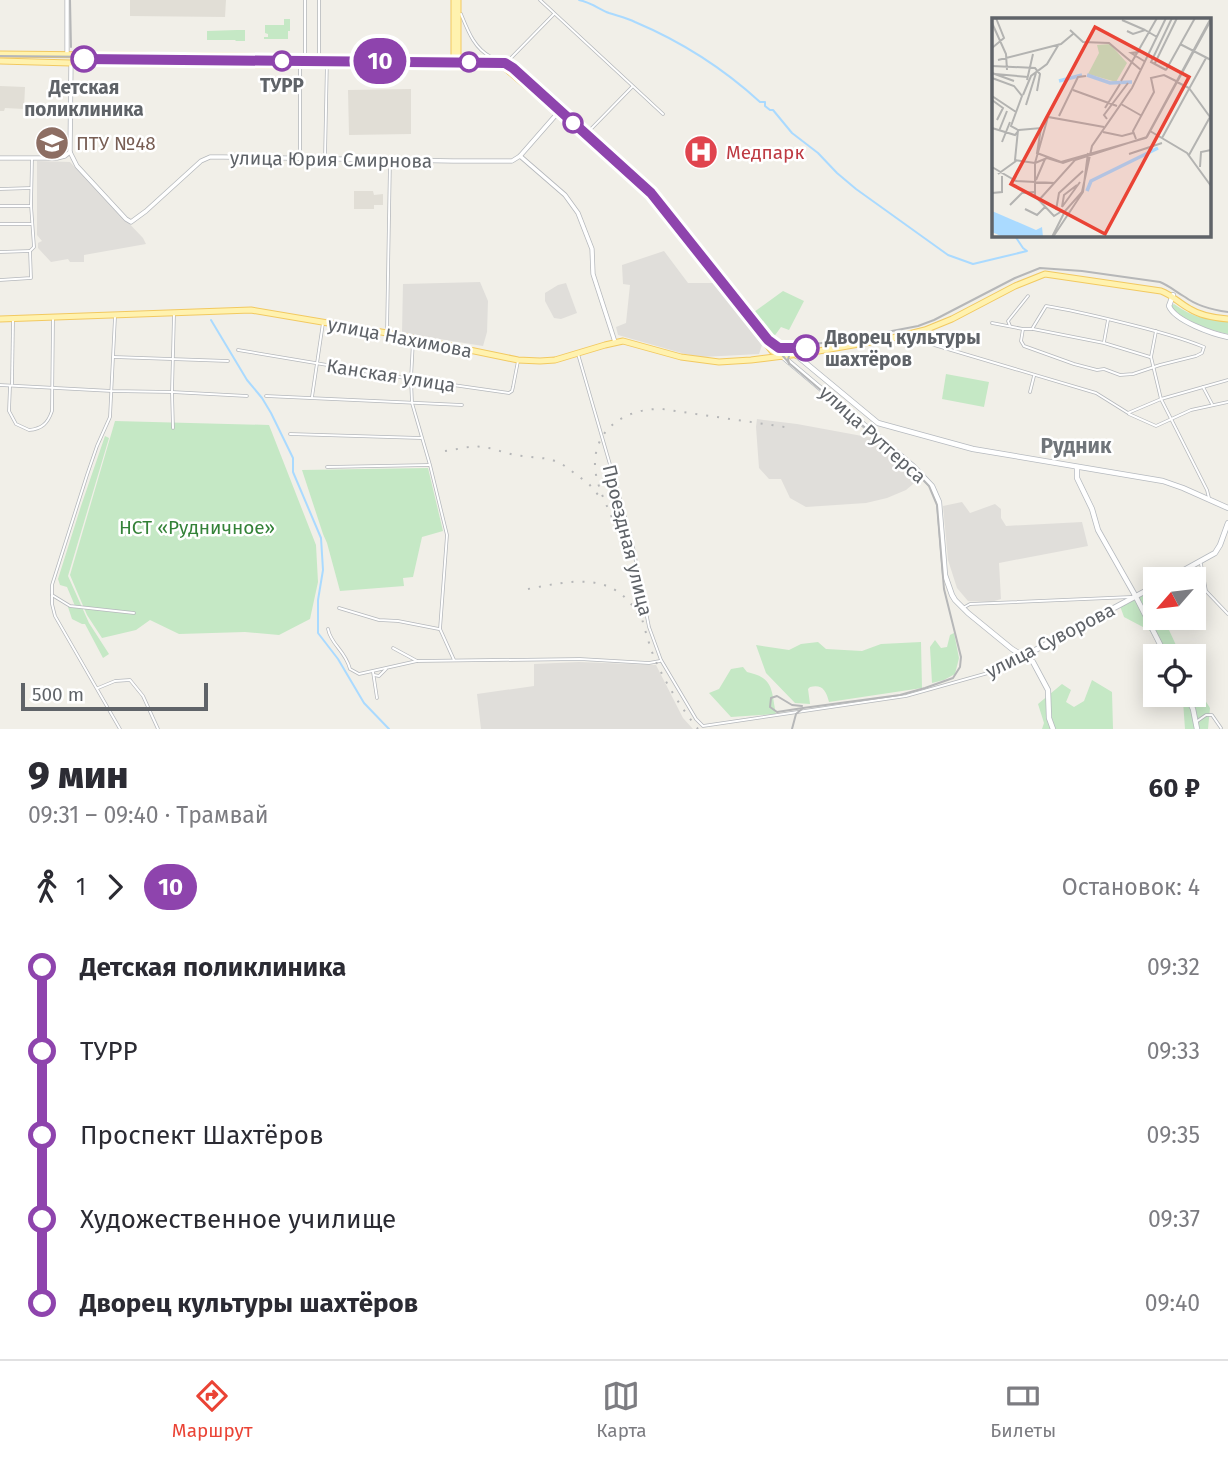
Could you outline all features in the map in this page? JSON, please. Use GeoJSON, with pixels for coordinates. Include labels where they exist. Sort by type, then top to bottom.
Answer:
{"type":"FeatureCollection","features":[{"type":"Feature","properties":{"kind":"main road"},"geometry":{"type":"LineString","coordinates":[[456,62],[457,2]]}},
{"type":"Feature","properties":{"kind":"main road"},"geometry":{"type":"LineString","coordinates":[[0,54],[327,57],[456,62],[504,67],[589,132],[657,195],[781,351],[782,356]]}},
{"type":"Feature","properties":{"kind":"main road"},"geometry":{"type":"LineString","coordinates":[[68,55],[71,63]]}},
{"type":"Feature","properties":{"kind":"main road"},"geometry":{"type":"LineString","coordinates":[[0,61],[300,64],[495,59],[508,61],[653,199],[772,351],[782,356]]}},
{"type":"Feature","properties":{"kind":"main road","name":"улица Нахимова"},"geometry":{"type":"LineString","coordinates":[[0,319],[251,310],[387,333],[518,360],[549,361],[623,341],[697,360],[732,362],[794,354],[924,328],[1014,284],[1045,272],[1161,288],[1196,310],[1228,318]]}},
{"type":"Feature","properties":{"kind":"main road"},"geometry":{"type":"LineString","coordinates":[[1173,296],[1169,306],[1172,312],[1205,330],[1228,337]]}},
{"type":"Feature","properties":{"kind":"main road"},"geometry":{"type":"LineString","coordinates":[[776,345],[794,354]]}},
{"type":"Feature","properties":{"kind":"main road","name":"улица Рутгерса"},"geometry":{"type":"LineString","coordinates":[[794,354],[882,424],[973,449],[1163,481],[1228,508]]}},
{"type":"Feature","properties":{"kind":"main road","name":"улица Рутгерса"},"geometry":{"type":"LineString","coordinates":[[782,356],[913,466],[932,486],[941,509],[947,583],[955,600],[963,608]]}},
{"type":"Feature","properties":{"kind":"main road"},"geometry":{"type":"LineString","coordinates":[[870,429],[874,420]]}},
{"type":"Feature","properties":{"kind":"main road"},"geometry":{"type":"LineString","coordinates":[[1077,467],[1078,480],[1092,509],[1098,530],[1160,644]]}},
{"type":"Feature","properties":{"kind":"main road"},"geometry":{"type":"LineString","coordinates":[[1191,567],[1213,555],[1219,548],[1228,523]]}},
{"type":"Feature","properties":{"kind":"main road","name":"улица Суворова"},"geometry":{"type":"LineString","coordinates":[[1025,656],[1143,593]]}},
{"type":"Feature","properties":{"kind":"main road"},"geometry":{"type":"LineString","coordinates":[[963,608],[1012,649],[1033,662],[1048,690],[1049,718],[1053,729]]}},
{"type":"Feature","properties":{"kind":"main road"},"geometry":{"type":"LineString","coordinates":[[1033,662],[1036,650]]}},
{"type":"Feature","properties":{"kind":"main road"},"geometry":{"type":"LineString","coordinates":[[1192,707],[1197,729]]}},
{"type":"Feature","properties":{"kind":"street"},"geometry":{"type":"LineString","coordinates":[[67,0],[68,55]]}},
{"type":"Feature","properties":{"kind":"street"},"geometry":{"type":"LineString","coordinates":[[300,158],[300,64],[305,0]]}},
{"type":"Feature","properties":{"kind":"street"},"geometry":{"type":"LineString","coordinates":[[318,0],[318,57]]}},
{"type":"Feature","properties":{"kind":"street"},"geometry":{"type":"LineString","coordinates":[[541,0],[663,114]]}},
{"type":"Feature","properties":{"kind":"street"},"geometry":{"type":"LineString","coordinates":[[457,2],[474,42],[495,59]]}},
{"type":"Feature","properties":{"kind":"street"},"geometry":{"type":"LineString","coordinates":[[508,61],[554,13]]}},
{"type":"Feature","properties":{"kind":"street"},"geometry":{"type":"LineString","coordinates":[[325,159],[327,57]]}},
{"type":"Feature","properties":{"kind":"street"},"geometry":{"type":"LineString","coordinates":[[0,158],[61,157],[70,152],[71,63]]}},
{"type":"Feature","properties":{"kind":"street"},"geometry":{"type":"LineString","coordinates":[[589,132],[633,86]]}},
{"type":"Feature","properties":{"kind":"street"},"geometry":{"type":"LineString","coordinates":[[560,110],[520,156],[565,195],[578,213],[592,248],[593,274],[615,342]]}},
{"type":"Feature","properties":{"kind":"street","name":"улица Юрия Смирнова"},"geometry":{"type":"LineString","coordinates":[[70,152],[81,170],[129,222],[134,221],[205,158],[515,160],[520,156]]}},
{"type":"Feature","properties":{"kind":"street"},"geometry":{"type":"LineString","coordinates":[[0,280],[31,278],[30,251],[34,247],[32,158]]}},
{"type":"Feature","properties":{"kind":"street"},"geometry":{"type":"LineString","coordinates":[[387,333],[390,160]]}},
{"type":"Feature","properties":{"kind":"street"},"geometry":{"type":"LineString","coordinates":[[0,189],[32,188]]}},
{"type":"Feature","properties":{"kind":"street"},"geometry":{"type":"LineString","coordinates":[[0,206],[31,205]]}},
{"type":"Feature","properties":{"kind":"street"},"geometry":{"type":"LineString","coordinates":[[0,224],[32,224]]}},
{"type":"Feature","properties":{"kind":"street"},"geometry":{"type":"LineString","coordinates":[[0,252],[30,251]]}},
{"type":"Feature","properties":{"kind":"street"},"geometry":{"type":"LineString","coordinates":[[1010,326],[1008,321],[1028,296]]}},
{"type":"Feature","properties":{"kind":"street"},"geometry":{"type":"LineString","coordinates":[[1023,329],[1021,341],[1024,346],[1074,364],[1121,374],[1133,374],[1196,356],[1202,353],[1204,347],[1156,331],[1046,306],[1032,328]]}},
{"type":"Feature","properties":{"kind":"street"},"geometry":{"type":"LineString","coordinates":[[173,428],[174,313]]}},
{"type":"Feature","properties":{"kind":"street"},"geometry":{"type":"LineString","coordinates":[[115,314],[110,417],[87,475],[51,594],[55,616],[120,729]]}},
{"type":"Feature","properties":{"kind":"street"},"geometry":{"type":"LineString","coordinates":[[13,319],[9,411],[16,424],[29,430],[47,422],[52,411],[53,317]]}},
{"type":"Feature","properties":{"kind":"street"},"geometry":{"type":"LineString","coordinates":[[1104,343],[1108,319]]}},
{"type":"Feature","properties":{"kind":"street"},"geometry":{"type":"LineString","coordinates":[[312,398],[323,322]]}},
{"type":"Feature","properties":{"kind":"street"},"geometry":{"type":"LineString","coordinates":[[992,323],[1023,329],[1032,328],[1104,343],[1151,357]]}},
{"type":"Feature","properties":{"kind":"street"},"geometry":{"type":"LineString","coordinates":[[1156,331],[1151,357],[1161,399],[1209,499]]}},
{"type":"Feature","properties":{"kind":"street"},"geometry":{"type":"LineString","coordinates":[[413,339],[412,403],[447,535],[440,629],[454,661]]}},
{"type":"Feature","properties":{"kind":"street"},"geometry":{"type":"LineString","coordinates":[[914,339],[1096,393],[1139,420],[1156,426],[1191,410],[1228,402]]}},
{"type":"Feature","properties":{"kind":"street","name":"Канская улица"},"geometry":{"type":"LineString","coordinates":[[238,350],[509,393],[512,391],[518,360]]}},
{"type":"Feature","properties":{"kind":"street","name":"Проездная улица"},"geometry":{"type":"LineString","coordinates":[[578,353],[631,537],[649,627],[661,660],[696,719]]}},
{"type":"Feature","properties":{"kind":"street"},"geometry":{"type":"LineString","coordinates":[[113,357],[228,361]]}},
{"type":"Feature","properties":{"kind":"street"},"geometry":{"type":"LineString","coordinates":[[1030,392],[1034,374]]}},
{"type":"Feature","properties":{"kind":"street"},"geometry":{"type":"LineString","coordinates":[[1128,413],[1161,399],[1228,380]]}},
{"type":"Feature","properties":{"kind":"street"},"geometry":{"type":"LineString","coordinates":[[0,385],[247,396]]}},
{"type":"Feature","properties":{"kind":"street"},"geometry":{"type":"LineString","coordinates":[[1203,387],[1212,405]]}},
{"type":"Feature","properties":{"kind":"street"},"geometry":{"type":"LineString","coordinates":[[266,396],[461,405]]}},
{"type":"Feature","properties":{"kind":"street"},"geometry":{"type":"LineString","coordinates":[[290,434],[422,438]]}},
{"type":"Feature","properties":{"kind":"street"},"geometry":{"type":"LineString","coordinates":[[327,467],[430,465]]}},
{"type":"Feature","properties":{"kind":"street"},"geometry":{"type":"LineString","coordinates":[[1200,562],[1206,590],[1228,614]]}},
{"type":"Feature","properties":{"kind":"street"},"geometry":{"type":"LineString","coordinates":[[51,594],[70,606],[134,613]]}},
{"type":"Feature","properties":{"kind":"street"},"geometry":{"type":"LineString","coordinates":[[963,608],[970,604],[1136,597]]}},
{"type":"Feature","properties":{"kind":"street"},"geometry":{"type":"LineString","coordinates":[[339,608],[379,620],[440,629]]}},
{"type":"Feature","properties":{"kind":"street"},"geometry":{"type":"LineString","coordinates":[[328,629],[330,637],[346,656],[350,669],[359,674],[417,661],[580,659],[649,663],[661,660]]}},
{"type":"Feature","properties":{"kind":"street"},"geometry":{"type":"LineString","coordinates":[[393,648],[417,661]]}},
{"type":"Feature","properties":{"kind":"street","name":"улица Суворова"},"geometry":{"type":"LineString","coordinates":[[696,719],[703,726],[707,726],[906,696],[988,673],[1025,656]]}},
{"type":"Feature","properties":{"kind":"street"},"geometry":{"type":"LineString","coordinates":[[373,673],[379,676],[387,669]]}},
{"type":"Feature","properties":{"kind":"street"},"geometry":{"type":"LineString","coordinates":[[373,673],[377,698]]}},
{"type":"Feature","properties":{"kind":"street"},"geometry":{"type":"LineString","coordinates":[[97,688],[115,681],[130,680],[143,696],[158,729]]}},
{"type":"Feature","properties":{"kind":"street"},"geometry":{"type":"LineString","coordinates":[[1196,722],[1206,715],[1212,715],[1221,728]]}},
{"type":"Feature","properties":{"kind":"shaded area"},"geometry":{"type":"Polygon","coordinates":[[[130,0],[226,0],[225,17],[130,16],[130,0]]]}},
{"type":"Feature","properties":{"kind":"shaded area"},"geometry":{"type":"Polygon","coordinates":[[[0,86],[25,87],[24,109],[5,108],[0,111],[0,86]]]}},
{"type":"Feature","properties":{"kind":"shaded area"},"geometry":{"type":"Polygon","coordinates":[[[411,89],[411,134],[349,135],[348,90],[411,89]]]}},
{"type":"Feature","properties":{"kind":"shaded area"},"geometry":{"type":"Polygon","coordinates":[[[37,161],[70,162],[146,244],[84,255],[84,262],[70,262],[68,259],[51,262],[38,248],[38,243],[42,241],[37,235],[37,161]]]}},
{"type":"Feature","properties":{"kind":"shaded area"},"geometry":{"type":"Polygon","coordinates":[[[354,191],[383,194],[383,205],[374,205],[374,209],[354,209],[354,191]]]}},
{"type":"Feature","properties":{"kind":"shaded area"},"geometry":{"type":"Polygon","coordinates":[[[664,251],[688,283],[714,283],[762,345],[759,354],[702,357],[618,335],[616,327],[626,323],[630,285],[623,284],[622,265],[664,251]]]}},
{"type":"Feature","properties":{"kind":"shaded area"},"geometry":{"type":"Polygon","coordinates":[[[480,282],[488,301],[487,332],[483,346],[402,333],[403,284],[480,282]]]}},
{"type":"Feature","properties":{"kind":"shaded area"},"geometry":{"type":"Polygon","coordinates":[[[566,283],[577,313],[561,319],[554,318],[545,301],[545,293],[566,283]]]}},
{"type":"Feature","properties":{"kind":"shaded area"},"geometry":{"type":"Polygon","coordinates":[[[757,419],[873,438],[919,479],[906,490],[887,498],[866,503],[806,507],[790,498],[781,479],[769,479],[759,468],[757,419]]]}},
{"type":"Feature","properties":{"kind":"shaded area"},"geometry":{"type":"Polygon","coordinates":[[[962,502],[970,513],[995,504],[1001,509],[1001,518],[1006,526],[1082,522],[1088,546],[999,563],[1001,599],[991,602],[968,601],[957,588],[948,560],[943,506],[962,502]]]}},
{"type":"Feature","properties":{"kind":"shaded area"},"geometry":{"type":"Polygon","coordinates":[[[579,662],[656,665],[683,718],[693,729],[481,729],[477,694],[534,686],[534,664],[579,662]]]}},
{"type":"Feature","properties":{"kind":"green space"},"geometry":{"type":"Polygon","coordinates":[[[284,19],[290,19],[288,39],[264,39],[268,37],[265,25],[284,25],[284,19]]]}},
{"type":"Feature","properties":{"kind":"green space"},"geometry":{"type":"Polygon","coordinates":[[[245,30],[245,41],[207,40],[207,31],[245,30]]]}},
{"type":"Feature","properties":{"kind":"green space"},"geometry":{"type":"Polygon","coordinates":[[[783,291],[804,301],[789,330],[781,327],[773,338],[754,312],[783,291]]]}},
{"type":"Feature","properties":{"kind":"green space"},"geometry":{"type":"Polygon","coordinates":[[[1174,304],[1200,317],[1228,321],[1228,334],[1189,320],[1171,306],[1174,304]]]}},
{"type":"Feature","properties":{"kind":"green space"},"geometry":{"type":"Polygon","coordinates":[[[946,374],[989,382],[984,407],[942,399],[946,374]]]}},
{"type":"Feature","properties":{"kind":"green space","name":"НСТ «Рудничное»"},"geometry":{"type":"Polygon","coordinates":[[[115,421],[269,425],[316,545],[318,582],[310,619],[279,635],[245,632],[179,634],[150,620],[136,630],[102,638],[87,615],[70,575],[115,421]]]}},
{"type":"Feature","properties":{"kind":"green space"},"geometry":{"type":"Polygon","coordinates":[[[105,436],[109,438],[68,576],[89,623],[109,654],[103,658],[85,624],[72,619],[68,607],[75,606],[67,587],[60,585],[58,579],[105,436]]]}},
{"type":"Feature","properties":{"kind":"green space"},"geometry":{"type":"Polygon","coordinates":[[[428,468],[443,531],[422,537],[413,577],[403,578],[404,586],[340,591],[302,470],[428,468]]]}},
{"type":"Feature","properties":{"kind":"green space"},"geometry":{"type":"Polygon","coordinates":[[[1143,595],[1143,627],[1124,617],[1120,606],[1143,595]]]}},
{"type":"Feature","properties":{"kind":"green space"},"geometry":{"type":"Polygon","coordinates":[[[1149,630],[1169,630],[1175,644],[1161,644],[1158,635],[1149,630]]]}},
{"type":"Feature","properties":{"kind":"green space"},"geometry":{"type":"Polygon","coordinates":[[[954,633],[959,658],[955,674],[932,683],[930,647],[935,640],[941,648],[947,647],[950,635],[954,633]]]}},
{"type":"Feature","properties":{"kind":"green space"},"geometry":{"type":"Polygon","coordinates":[[[818,642],[826,649],[862,651],[881,644],[921,642],[922,688],[829,702],[823,689],[814,686],[808,689],[810,704],[795,703],[766,673],[756,645],[789,650],[801,644],[818,642]]]}},
{"type":"Feature","properties":{"kind":"green space"},"geometry":{"type":"Polygon","coordinates":[[[743,667],[747,672],[767,681],[772,691],[776,714],[731,717],[709,693],[719,689],[731,669],[743,667]]]}},
{"type":"Feature","properties":{"kind":"green space"},"geometry":{"type":"Polygon","coordinates":[[[1092,680],[1112,692],[1113,729],[1042,729],[1044,723],[1038,704],[1062,684],[1071,690],[1066,702],[1074,707],[1084,701],[1092,680]]]}},
{"type":"Feature","properties":{"kind":"green space"},"geometry":{"type":"Polygon","coordinates":[[[1206,702],[1210,708],[1208,729],[1185,729],[1183,707],[1206,707],[1206,702]]]}},
{"type":"Feature","properties":{"kind":"waterway"},"geometry":{"type":"LineString","coordinates":[[579,0],[652,30],[716,67],[760,102],[765,102],[765,106],[773,110],[792,133],[856,189],[948,255],[973,264],[1027,251],[1015,236]]}},
{"type":"Feature","properties":{"kind":"waterway"},"geometry":{"type":"LineString","coordinates":[[211,320],[247,380],[271,413],[293,458],[293,472],[321,538],[323,570],[318,600],[318,633],[338,659],[364,703],[389,729]]}},
{"type":"Feature","properties":{"kind":"tram line"},"geometry":{"type":"LineString","coordinates":[[70,0],[71,47]]}},
{"type":"Feature","properties":{"kind":"tram line"},"geometry":{"type":"LineString","coordinates":[[0,56],[501,61],[513,67],[652,192],[790,364],[908,464],[929,486],[937,505],[944,589],[961,657],[960,667],[953,678],[900,695],[803,708],[796,714],[792,729]]}},
{"type":"Feature","properties":{"kind":"tram line","name":"10"},"geometry":{"type":"LineString","coordinates":[[84,59],[505,63],[651,193],[772,344],[779,348],[806,348]]}},
{"type":"Feature","properties":{"kind":"tram line"},"geometry":{"type":"LineString","coordinates":[[789,364],[790,353],[799,346],[918,326],[1040,268],[1160,282],[1195,303],[1228,312]]}},
{"type":"Feature","properties":{"kind":"tram line"},"geometry":{"type":"LineString","coordinates":[[802,706],[792,705],[777,696],[771,698],[770,707],[777,712],[803,708]]}},
{"type":"Feature","properties":{"kind":"railway"},"geometry":{"type":"LineString","coordinates":[[698,729],[684,711],[654,656],[623,547],[597,480],[597,449],[601,438],[616,422],[638,412],[650,410],[662,409],[785,427]]}},
{"type":"Feature","properties":{"kind":"railway"},"geometry":{"type":"LineString","coordinates":[[445,451],[475,446],[514,455],[550,459],[562,464],[589,484],[599,496]]}},
{"type":"Feature","properties":{"kind":"railway"},"geometry":{"type":"LineString","coordinates":[[528,589],[574,582],[603,585],[616,590],[638,614]]}},
{"type":"Feature","properties":{"kind":"place","name":"Детская поликлиника"},"geometry":{"type":"Point","coordinates":[84,59]}},
{"type":"Feature","properties":{"kind":"place","name":"ТУРР"},"geometry":{"type":"Point","coordinates":[282,61]}},
{"type":"Feature","properties":{"kind":"place","name":"ПТУ №48"},"geometry":{"type":"Point","coordinates":[52,143]}},
{"type":"Feature","properties":{"kind":"place","name":"Медпарк"},"geometry":{"type":"Point","coordinates":[701,152]}},
{"type":"Feature","properties":{"kind":"place","name":"Дворец культуры шахтёров"},"geometry":{"type":"Point","coordinates":[806,348]}},
{"type":"Feature","properties":{"kind":"district","name":"Рудник"},"geometry":{"type":"Point","coordinates":[1076,446]}}]}
